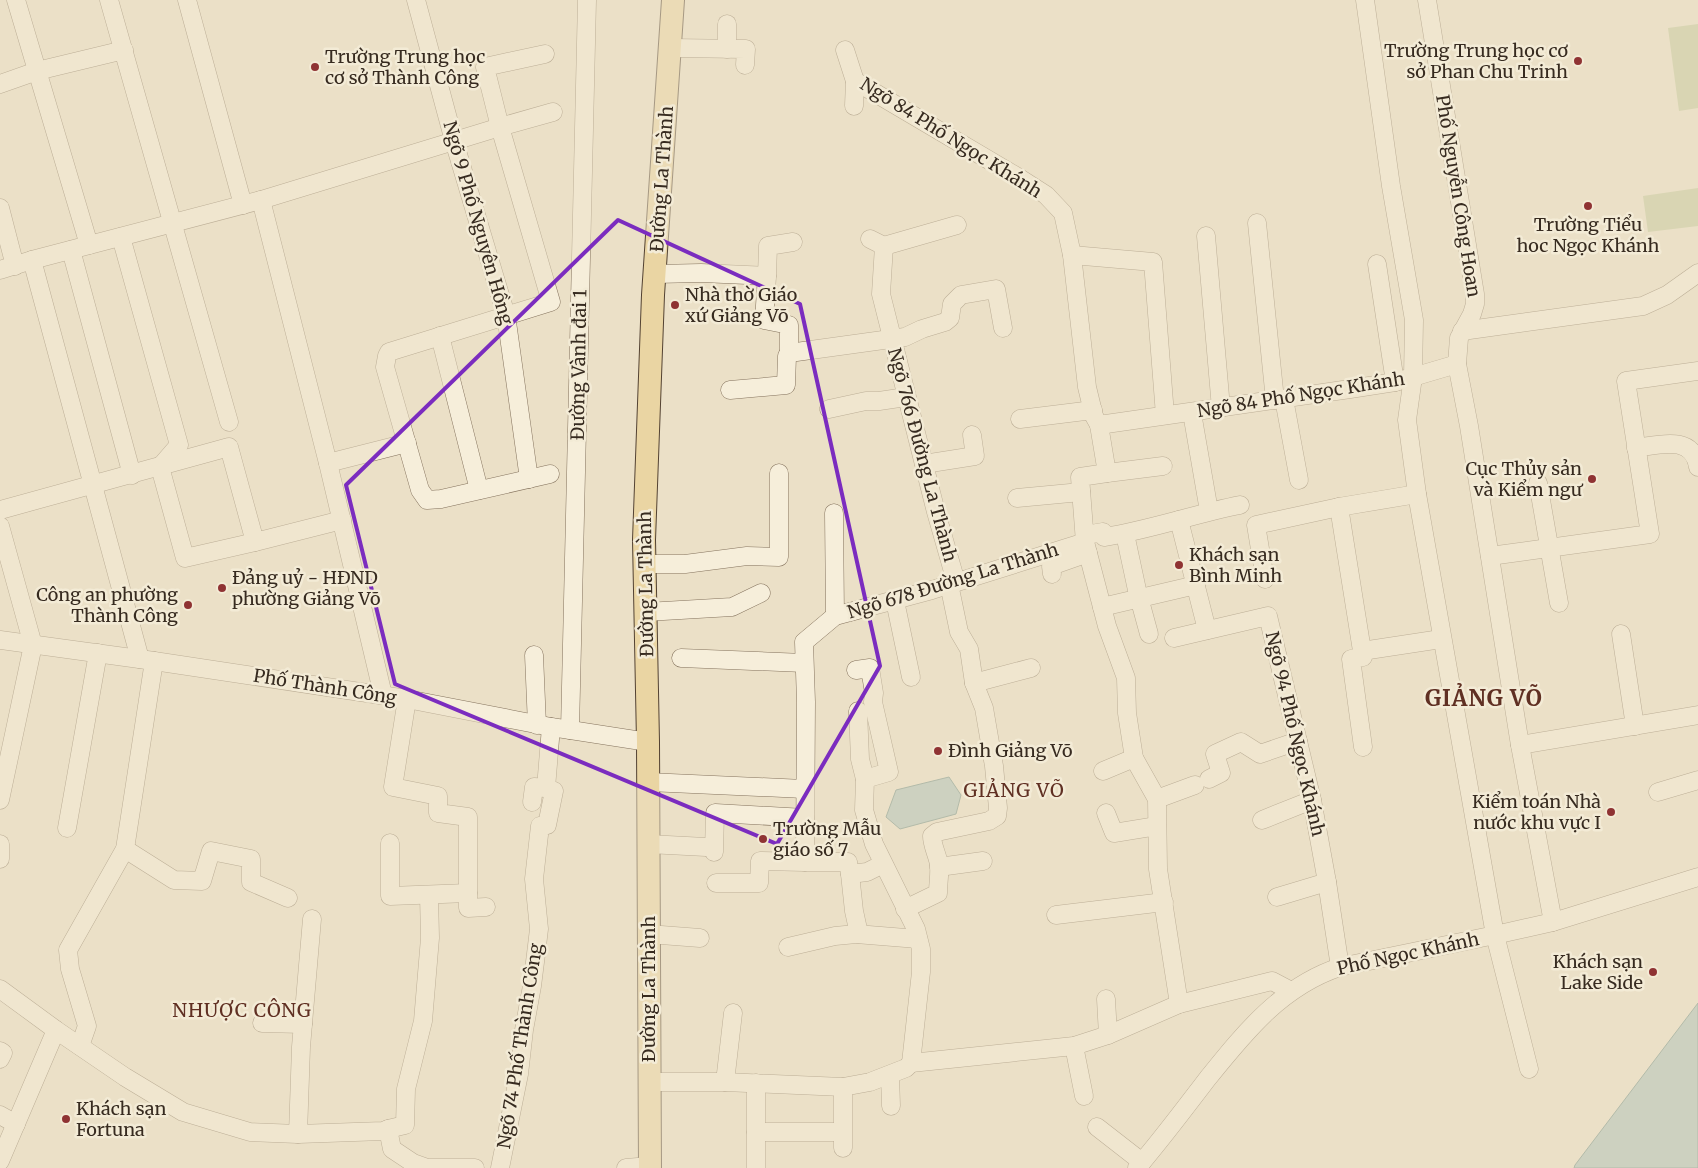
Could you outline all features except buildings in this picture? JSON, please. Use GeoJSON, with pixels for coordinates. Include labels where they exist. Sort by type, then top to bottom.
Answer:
{"type":"FeatureCollection","features":[{"type":"Feature","properties":{"kind":"main road","name":"Đường La Thành"},"geometry":{"type":"LineString","coordinates":[[650,1167],[648,742],[644,564],[646,454],[655,274],[674,0]]}},
{"type":"Feature","properties":{"kind":"street"},"geometry":{"type":"LineString","coordinates":[[16,0],[89,245]]}},
{"type":"Feature","properties":{"kind":"street"},"geometry":{"type":"LineString","coordinates":[[109,0],[174,223],[229,422]]}},
{"type":"Feature","properties":{"kind":"street"},"geometry":{"type":"LineString","coordinates":[[187,0],[243,205]]}},
{"type":"Feature","properties":{"kind":"street","name":"Ngõ 9 Phố Nguyên Hồng"},"geometry":{"type":"LineString","coordinates":[[416,0],[454,141],[506,315],[529,480]]}},
{"type":"Feature","properties":{"kind":"street","name":"Đường Vành đai 1"},"geometry":{"type":"LineString","coordinates":[[570,730],[587,0]]}},
{"type":"Feature","properties":{"kind":"street"},"geometry":{"type":"LineString","coordinates":[[1365,0],[1391,186],[1414,320],[1413,377],[1457,364]]}},
{"type":"Feature","properties":{"kind":"street","name":"Phố Nguyễn Công Hoan"},"geometry":{"type":"LineString","coordinates":[[1427,0],[1475,304],[1457,346],[1457,364],[1520,745],[1553,922]]}},
{"type":"Feature","properties":{"kind":"street"},"geometry":{"type":"LineString","coordinates":[[727,24],[727,49]]}},
{"type":"Feature","properties":{"kind":"street"},"geometry":{"type":"LineString","coordinates":[[671,48],[746,49],[745,66]]}},
{"type":"Feature","properties":{"kind":"street"},"geometry":{"type":"LineString","coordinates":[[0,84],[38,71],[124,50]]}},
{"type":"Feature","properties":{"kind":"street","name":"Ngõ 84 Phố Ngọc Khánh"},"geometry":{"type":"LineString","coordinates":[[845,50],[855,81],[1021,179],[1046,196],[1063,213],[1072,255],[1087,387],[1096,417],[1192,413],[1395,382],[1413,377],[1407,420],[1417,494],[1441,638],[1496,935],[1529,1069]]}},
{"type":"Feature","properties":{"kind":"street"},"geometry":{"type":"LineString","coordinates":[[545,54],[485,66],[550,302],[389,352],[386,367],[420,490],[427,500],[441,499],[550,474]]}},
{"type":"Feature","properties":{"kind":"street"},"geometry":{"type":"LineString","coordinates":[[854,106],[855,81]]}},
{"type":"Feature","properties":{"kind":"street"},"geometry":{"type":"LineString","coordinates":[[0,208],[7,268],[261,200],[500,126],[553,112]]}},
{"type":"Feature","properties":{"kind":"street"},"geometry":{"type":"LineString","coordinates":[[261,200],[328,463],[383,695]]}},
{"type":"Feature","properties":{"kind":"street"},"geometry":{"type":"LineString","coordinates":[[1257,223],[1280,400],[1299,480]]}},
{"type":"Feature","properties":{"kind":"street"},"geometry":{"type":"LineString","coordinates":[[958,225],[877,242],[881,294],[892,340],[946,322],[950,318],[952,304],[961,295],[996,289],[1003,328]]}},
{"type":"Feature","properties":{"kind":"street"},"geometry":{"type":"LineString","coordinates":[[1206,236],[1221,408]]}},
{"type":"Feature","properties":{"kind":"street"},"geometry":{"type":"LineString","coordinates":[[121,237],[179,445],[160,467]]}},
{"type":"Feature","properties":{"kind":"street"},"geometry":{"type":"LineString","coordinates":[[730,390],[786,385],[789,325],[764,320],[768,246],[793,242]]}},
{"type":"Feature","properties":{"kind":"street"},"geometry":{"type":"LineString","coordinates":[[71,250],[132,475]]}},
{"type":"Feature","properties":{"kind":"street"},"geometry":{"type":"LineString","coordinates":[[1072,255],[1153,262],[1165,415]]}},
{"type":"Feature","properties":{"kind":"street"},"geometry":{"type":"LineString","coordinates":[[32,260],[92,484],[147,660],[125,849],[68,950],[70,969],[87,1026],[80,1046]]}},
{"type":"Feature","properties":{"kind":"street"},"geometry":{"type":"LineString","coordinates":[[1377,264],[1395,382]]}},
{"type":"Feature","properties":{"kind":"street"},"geometry":{"type":"LineString","coordinates":[[655,274],[701,273],[767,276]]}},
{"type":"Feature","properties":{"kind":"street"},"geometry":{"type":"LineString","coordinates":[[1462,331],[1643,306],[1667,295],[1698,273]]}},
{"type":"Feature","properties":{"kind":"street"},"geometry":{"type":"LineString","coordinates":[[440,336],[479,490]]}},
{"type":"Feature","properties":{"kind":"street","name":"Ngõ 766 Đường La Thành"},"geometry":{"type":"LineString","coordinates":[[789,354],[892,340],[953,583],[959,632],[969,649],[974,683],[984,708],[994,766],[998,808],[997,816],[989,821],[937,832],[932,836],[939,867]]}},
{"type":"Feature","properties":{"kind":"street"},"geometry":{"type":"LineString","coordinates":[[1490,556],[1650,534],[1626,382],[1698,371]]}},
{"type":"Feature","properties":{"kind":"street"},"geometry":{"type":"LineString","coordinates":[[829,409],[866,401],[906,397]]}},
{"type":"Feature","properties":{"kind":"street"},"geometry":{"type":"LineString","coordinates":[[1192,413],[1209,512]]}},
{"type":"Feature","properties":{"kind":"street"},"geometry":{"type":"LineString","coordinates":[[1020,419],[1096,417],[1107,473]]}},
{"type":"Feature","properties":{"kind":"street"},"geometry":{"type":"LineString","coordinates":[[924,464],[976,456],[972,435]]}},
{"type":"Feature","properties":{"kind":"street"},"geometry":{"type":"LineString","coordinates":[[328,463],[407,443]]}},
{"type":"Feature","properties":{"kind":"street"},"geometry":{"type":"LineString","coordinates":[[1636,448],[1672,443],[1680,444],[1688,448],[1697,461],[1698,467]]}},
{"type":"Feature","properties":{"kind":"street"},"geometry":{"type":"LineString","coordinates":[[0,510],[229,447],[255,542]]}},
{"type":"Feature","properties":{"kind":"street"},"geometry":{"type":"LineString","coordinates":[[1163,466],[1080,477],[1086,543],[1102,607],[1126,678],[1127,713],[1134,758],[1157,799],[1158,869],[1180,1004]]}},
{"type":"Feature","properties":{"kind":"street"},"geometry":{"type":"LineString","coordinates":[[160,467],[185,558],[342,520]]}},
{"type":"Feature","properties":{"kind":"street"},"geometry":{"type":"LineString","coordinates":[[644,564],[685,564],[746,556],[779,557],[779,473]]}},
{"type":"Feature","properties":{"kind":"street"},"geometry":{"type":"LineString","coordinates":[[1538,483],[1559,603]]}},
{"type":"Feature","properties":{"kind":"street"},"geometry":{"type":"LineString","coordinates":[[1017,498],[1081,492]]}},
{"type":"Feature","properties":{"kind":"street"},"geometry":{"type":"LineString","coordinates":[[1265,579],[1256,525],[1339,507],[1417,494]]}},
{"type":"Feature","properties":{"kind":"street"},"geometry":{"type":"LineString","coordinates":[[1052,574],[1051,566],[1103,532],[1104,537],[1125,534],[1240,505]]}},
{"type":"Feature","properties":{"kind":"street"},"geometry":{"type":"LineString","coordinates":[[1339,507],[1363,657],[1351,659],[1363,747]]}},
{"type":"Feature","properties":{"kind":"street"},"geometry":{"type":"LineString","coordinates":[[834,513],[835,616]]}},
{"type":"Feature","properties":{"kind":"street"},"geometry":{"type":"LineString","coordinates":[[1174,638],[1207,630],[1179,520]]}},
{"type":"Feature","properties":{"kind":"street"},"geometry":{"type":"LineString","coordinates":[[0,526],[33,645],[0,800]]}},
{"type":"Feature","properties":{"kind":"street"},"geometry":{"type":"LineString","coordinates":[[1125,534],[1149,634]]}},
{"type":"Feature","properties":{"kind":"street","name":"Ngõ 678 Đường La Thành"},"geometry":{"type":"LineString","coordinates":[[805,862],[806,702],[804,642],[835,616],[895,601],[1086,543]]}},
{"type":"Feature","properties":{"kind":"street"},"geometry":{"type":"LineString","coordinates":[[1102,607],[1196,585]]}},
{"type":"Feature","properties":{"kind":"street"},"geometry":{"type":"LineString","coordinates":[[646,612],[732,607],[761,594]]}},
{"type":"Feature","properties":{"kind":"street"},"geometry":{"type":"LineString","coordinates":[[895,601],[911,677]]}},
{"type":"Feature","properties":{"kind":"street","name":"Ngõ 94 Phố Ngọc Khánh"},"geometry":{"type":"LineString","coordinates":[[1207,630],[1268,616],[1312,800],[1340,966]]}},
{"type":"Feature","properties":{"kind":"street"},"geometry":{"type":"LineString","coordinates":[[1621,634],[1635,726]]}},
{"type":"Feature","properties":{"kind":"street"},"geometry":{"type":"LineString","coordinates":[[1362,652],[1441,638]]}},
{"type":"Feature","properties":{"kind":"street","name":"Phố Thành Công"},"geometry":{"type":"LineString","coordinates":[[0,640],[383,695],[544,726],[648,742]]}},
{"type":"Feature","properties":{"kind":"street"},"geometry":{"type":"LineString","coordinates":[[67,828],[98,653]]}},
{"type":"Feature","properties":{"kind":"street","name":"Ngõ 74 Phố Thành Công"},"geometry":{"type":"LineString","coordinates":[[500,1168],[520,1074],[524,1030],[539,929],[535,900],[535,864],[540,826],[548,826],[554,791],[546,788],[544,726],[534,655]]}},
{"type":"Feature","properties":{"kind":"street"},"geometry":{"type":"LineString","coordinates":[[682,658],[804,663]]}},
{"type":"Feature","properties":{"kind":"street"},"geometry":{"type":"LineString","coordinates":[[856,670],[870,668],[874,702],[889,772],[865,779]]}},
{"type":"Feature","properties":{"kind":"street"},"geometry":{"type":"LineString","coordinates":[[974,683],[1031,668]]}},
{"type":"Feature","properties":{"kind":"street"},"geometry":{"type":"LineString","coordinates":[[407,699],[393,787],[438,796],[438,813],[468,816],[468,908],[486,908]]}},
{"type":"Feature","properties":{"kind":"street"},"geometry":{"type":"LineString","coordinates":[[649,1082],[725,1082],[843,1087],[864,1084],[890,1075],[906,1068],[911,1063],[921,972],[921,949],[916,930],[874,844],[864,810],[865,779],[860,759],[858,712]]}},
{"type":"Feature","properties":{"kind":"street"},"geometry":{"type":"LineString","coordinates":[[1520,745],[1698,715]]}},
{"type":"Feature","properties":{"kind":"street"},"geometry":{"type":"LineString","coordinates":[[1157,799],[1221,773],[1215,754],[1241,742],[1260,754],[1298,742]]}},
{"type":"Feature","properties":{"kind":"street"},"geometry":{"type":"LineString","coordinates":[[1103,772],[1134,758]]}},
{"type":"Feature","properties":{"kind":"street"},"geometry":{"type":"LineString","coordinates":[[1658,792],[1698,780]]}},
{"type":"Feature","properties":{"kind":"street"},"geometry":{"type":"LineString","coordinates":[[648,782],[804,789]]}},
{"type":"Feature","properties":{"kind":"street"},"geometry":{"type":"LineString","coordinates":[[532,802],[534,787],[546,788]]}},
{"type":"Feature","properties":{"kind":"street"},"geometry":{"type":"LineString","coordinates":[[1262,820],[1312,800]]}},
{"type":"Feature","properties":{"kind":"street"},"geometry":{"type":"LineString","coordinates":[[648,844],[710,849],[715,812],[805,818]]}},
{"type":"Feature","properties":{"kind":"street"},"geometry":{"type":"LineString","coordinates":[[1106,813],[1114,832],[1157,826]]}},
{"type":"Feature","properties":{"kind":"street"},"geometry":{"type":"LineString","coordinates":[[390,843],[390,896],[468,893]]}},
{"type":"Feature","properties":{"kind":"street"},"geometry":{"type":"LineString","coordinates":[[0,844],[0,859]]}},
{"type":"Feature","properties":{"kind":"street"},"geometry":{"type":"LineString","coordinates":[[125,849],[174,880],[202,881],[211,851],[252,858],[250,882],[288,898]]}},
{"type":"Feature","properties":{"kind":"street"},"geometry":{"type":"LineString","coordinates":[[905,909],[938,894],[939,867],[983,861]]}},
{"type":"Feature","properties":{"kind":"street"},"geometry":{"type":"LineString","coordinates":[[716,884],[759,883],[760,862],[848,862],[859,934]]}},
{"type":"Feature","properties":{"kind":"street"},"geometry":{"type":"LineString","coordinates":[[850,874],[867,872],[883,864]]}},
{"type":"Feature","properties":{"kind":"street","name":"Phố Ngọc Khánh"},"geometry":{"type":"LineString","coordinates":[[1140,1165],[1233,1047],[1256,1021],[1291,991],[1317,976],[1340,966],[1553,922],[1698,877]]}},
{"type":"Feature","properties":{"kind":"street"},"geometry":{"type":"LineString","coordinates":[[1277,898],[1327,882]]}},
{"type":"Feature","properties":{"kind":"street"},"geometry":{"type":"LineString","coordinates":[[0,989],[124,1077],[183,1112],[250,1132],[298,1134],[383,1131],[405,1125],[406,1089],[423,1021],[430,938],[429,895]]}},
{"type":"Feature","properties":{"kind":"street"},"geometry":{"type":"LineString","coordinates":[[1056,915],[1164,902]]}},
{"type":"Feature","properties":{"kind":"street"},"geometry":{"type":"LineString","coordinates":[[298,1134],[303,1024],[312,919]]}},
{"type":"Feature","properties":{"kind":"street"},"geometry":{"type":"LineString","coordinates":[[648,934],[700,938]]}},
{"type":"Feature","properties":{"kind":"street"},"geometry":{"type":"LineString","coordinates":[[788,947],[835,936],[859,934],[918,939]]}},
{"type":"Feature","properties":{"kind":"street"},"geometry":{"type":"LineString","coordinates":[[911,1063],[1074,1046],[1108,1035],[1180,1004],[1272,981],[1291,991]]}},
{"type":"Feature","properties":{"kind":"street"},"geometry":{"type":"LineString","coordinates":[[1106,999],[1108,1035]]}},
{"type":"Feature","properties":{"kind":"street"},"geometry":{"type":"LineString","coordinates":[[725,1082],[733,1013]]}},
{"type":"Feature","properties":{"kind":"street"},"geometry":{"type":"LineString","coordinates":[[262,1023],[303,1024]]}},
{"type":"Feature","properties":{"kind":"street"},"geometry":{"type":"LineString","coordinates":[[0,1158],[56,1030]]}},
{"type":"Feature","properties":{"kind":"street"},"geometry":{"type":"LineString","coordinates":[[1074,1046],[1084,1096]]}},
{"type":"Feature","properties":{"kind":"street"},"geometry":{"type":"LineString","coordinates":[[0,1051],[3,1053],[0,1059]]}},
{"type":"Feature","properties":{"kind":"street"},"geometry":{"type":"LineString","coordinates":[[890,1075],[891,1106]]}},
{"type":"Feature","properties":{"kind":"street"},"geometry":{"type":"LineString","coordinates":[[756,1083],[756,1167]]}},
{"type":"Feature","properties":{"kind":"street"},"geometry":{"type":"LineString","coordinates":[[756,1132],[843,1140],[843,1087]]}},
{"type":"Feature","properties":{"kind":"street"},"geometry":{"type":"LineString","coordinates":[[0,1115],[16,1124]]}},
{"type":"Feature","properties":{"kind":"street"},"geometry":{"type":"LineString","coordinates":[[1097,1127],[1140,1165]]}},
{"type":"Feature","properties":{"kind":"street"},"geometry":{"type":"LineString","coordinates":[[388,1129],[392,1149],[413,1163],[427,1168],[475,1168]]}},
{"type":"Feature","properties":{"kind":"street"},"geometry":{"type":"LineString","coordinates":[[626,1168],[650,1167]]}},
{"type":"Feature","properties":{"kind":"highlighted area"},"geometry":{"type":"Polygon","coordinates":[[[618,220],[800,304],[880,666],[777,844],[395,684],[346,485],[618,220]]]}},
{"type":"Feature","properties":{"kind":"green space"},"geometry":{"type":"Polygon","coordinates":[[[1698,24],[1698,108],[1679,111],[1668,28],[1698,24]]]}},
{"type":"Feature","properties":{"kind":"green space"},"geometry":{"type":"Polygon","coordinates":[[[1698,188],[1698,226],[1648,232],[1643,196],[1698,188]]]}},
{"type":"Feature","properties":{"kind":"water"},"geometry":{"type":"Polygon","coordinates":[[[949,777],[961,795],[956,814],[900,829],[886,817],[896,790],[949,777]]]}},
{"type":"Feature","properties":{"kind":"water"},"geometry":{"type":"Polygon","coordinates":[[[1698,1003],[1698,1168],[1574,1168],[1575,1165],[1698,1003]]]}},
{"type":"Feature","properties":{"kind":"place","name":"Trường Trung học cơ sở Phan Chu Trinh"},"geometry":{"type":"Point","coordinates":[1578,61]}},
{"type":"Feature","properties":{"kind":"place","name":"Trường Trung học cơ sở Thành Công"},"geometry":{"type":"Point","coordinates":[315,67]}},
{"type":"Feature","properties":{"kind":"place","name":"Trường Tiểu hoc Ngọc Khánh"},"geometry":{"type":"Point","coordinates":[1588,206]}},
{"type":"Feature","properties":{"kind":"place","name":"Nhà thờ Giáo xứ Giảng Võ"},"geometry":{"type":"Point","coordinates":[675,305]}},
{"type":"Feature","properties":{"kind":"place","name":"Cục Thủy sản và Kiểm ngư"},"geometry":{"type":"Point","coordinates":[1592,479]}},
{"type":"Feature","properties":{"kind":"place","name":"Khách sạn Bình Minh"},"geometry":{"type":"Point","coordinates":[1179,565]}},
{"type":"Feature","properties":{"kind":"place","name":"Đảng uỷ - HĐND phường Giảng Võ"},"geometry":{"type":"Point","coordinates":[222,588]}},
{"type":"Feature","properties":{"kind":"place","name":"Công an phường Thành Công"},"geometry":{"type":"Point","coordinates":[188,605]}},
{"type":"Feature","properties":{"kind":"place","name":"Đình Giảng Võ"},"geometry":{"type":"Point","coordinates":[938,751]}},
{"type":"Feature","properties":{"kind":"place","name":"Kiểm toán Nhà nước khu vực I"},"geometry":{"type":"Point","coordinates":[1611,812]}},
{"type":"Feature","properties":{"kind":"place","name":"Trường Mẫu giáo số 7"},"geometry":{"type":"Point","coordinates":[763,839]}},
{"type":"Feature","properties":{"kind":"place","name":"Khách sạn Lake Side"},"geometry":{"type":"Point","coordinates":[1653,972]}},
{"type":"Feature","properties":{"kind":"place","name":"Khách sạn Fortuna"},"geometry":{"type":"Point","coordinates":[66,1119]}},
{"type":"Feature","properties":{"kind":"district","name":"GIẢNG VÕ"},"geometry":{"type":"Point","coordinates":[1484,698]}},
{"type":"Feature","properties":{"kind":"district","name":"GIẢNG VÕ"},"geometry":{"type":"Point","coordinates":[1014,790]}},
{"type":"Feature","properties":{"kind":"district","name":"NHƯỢC CÔNG"},"geometry":{"type":"Point","coordinates":[242,1010]}}]}
